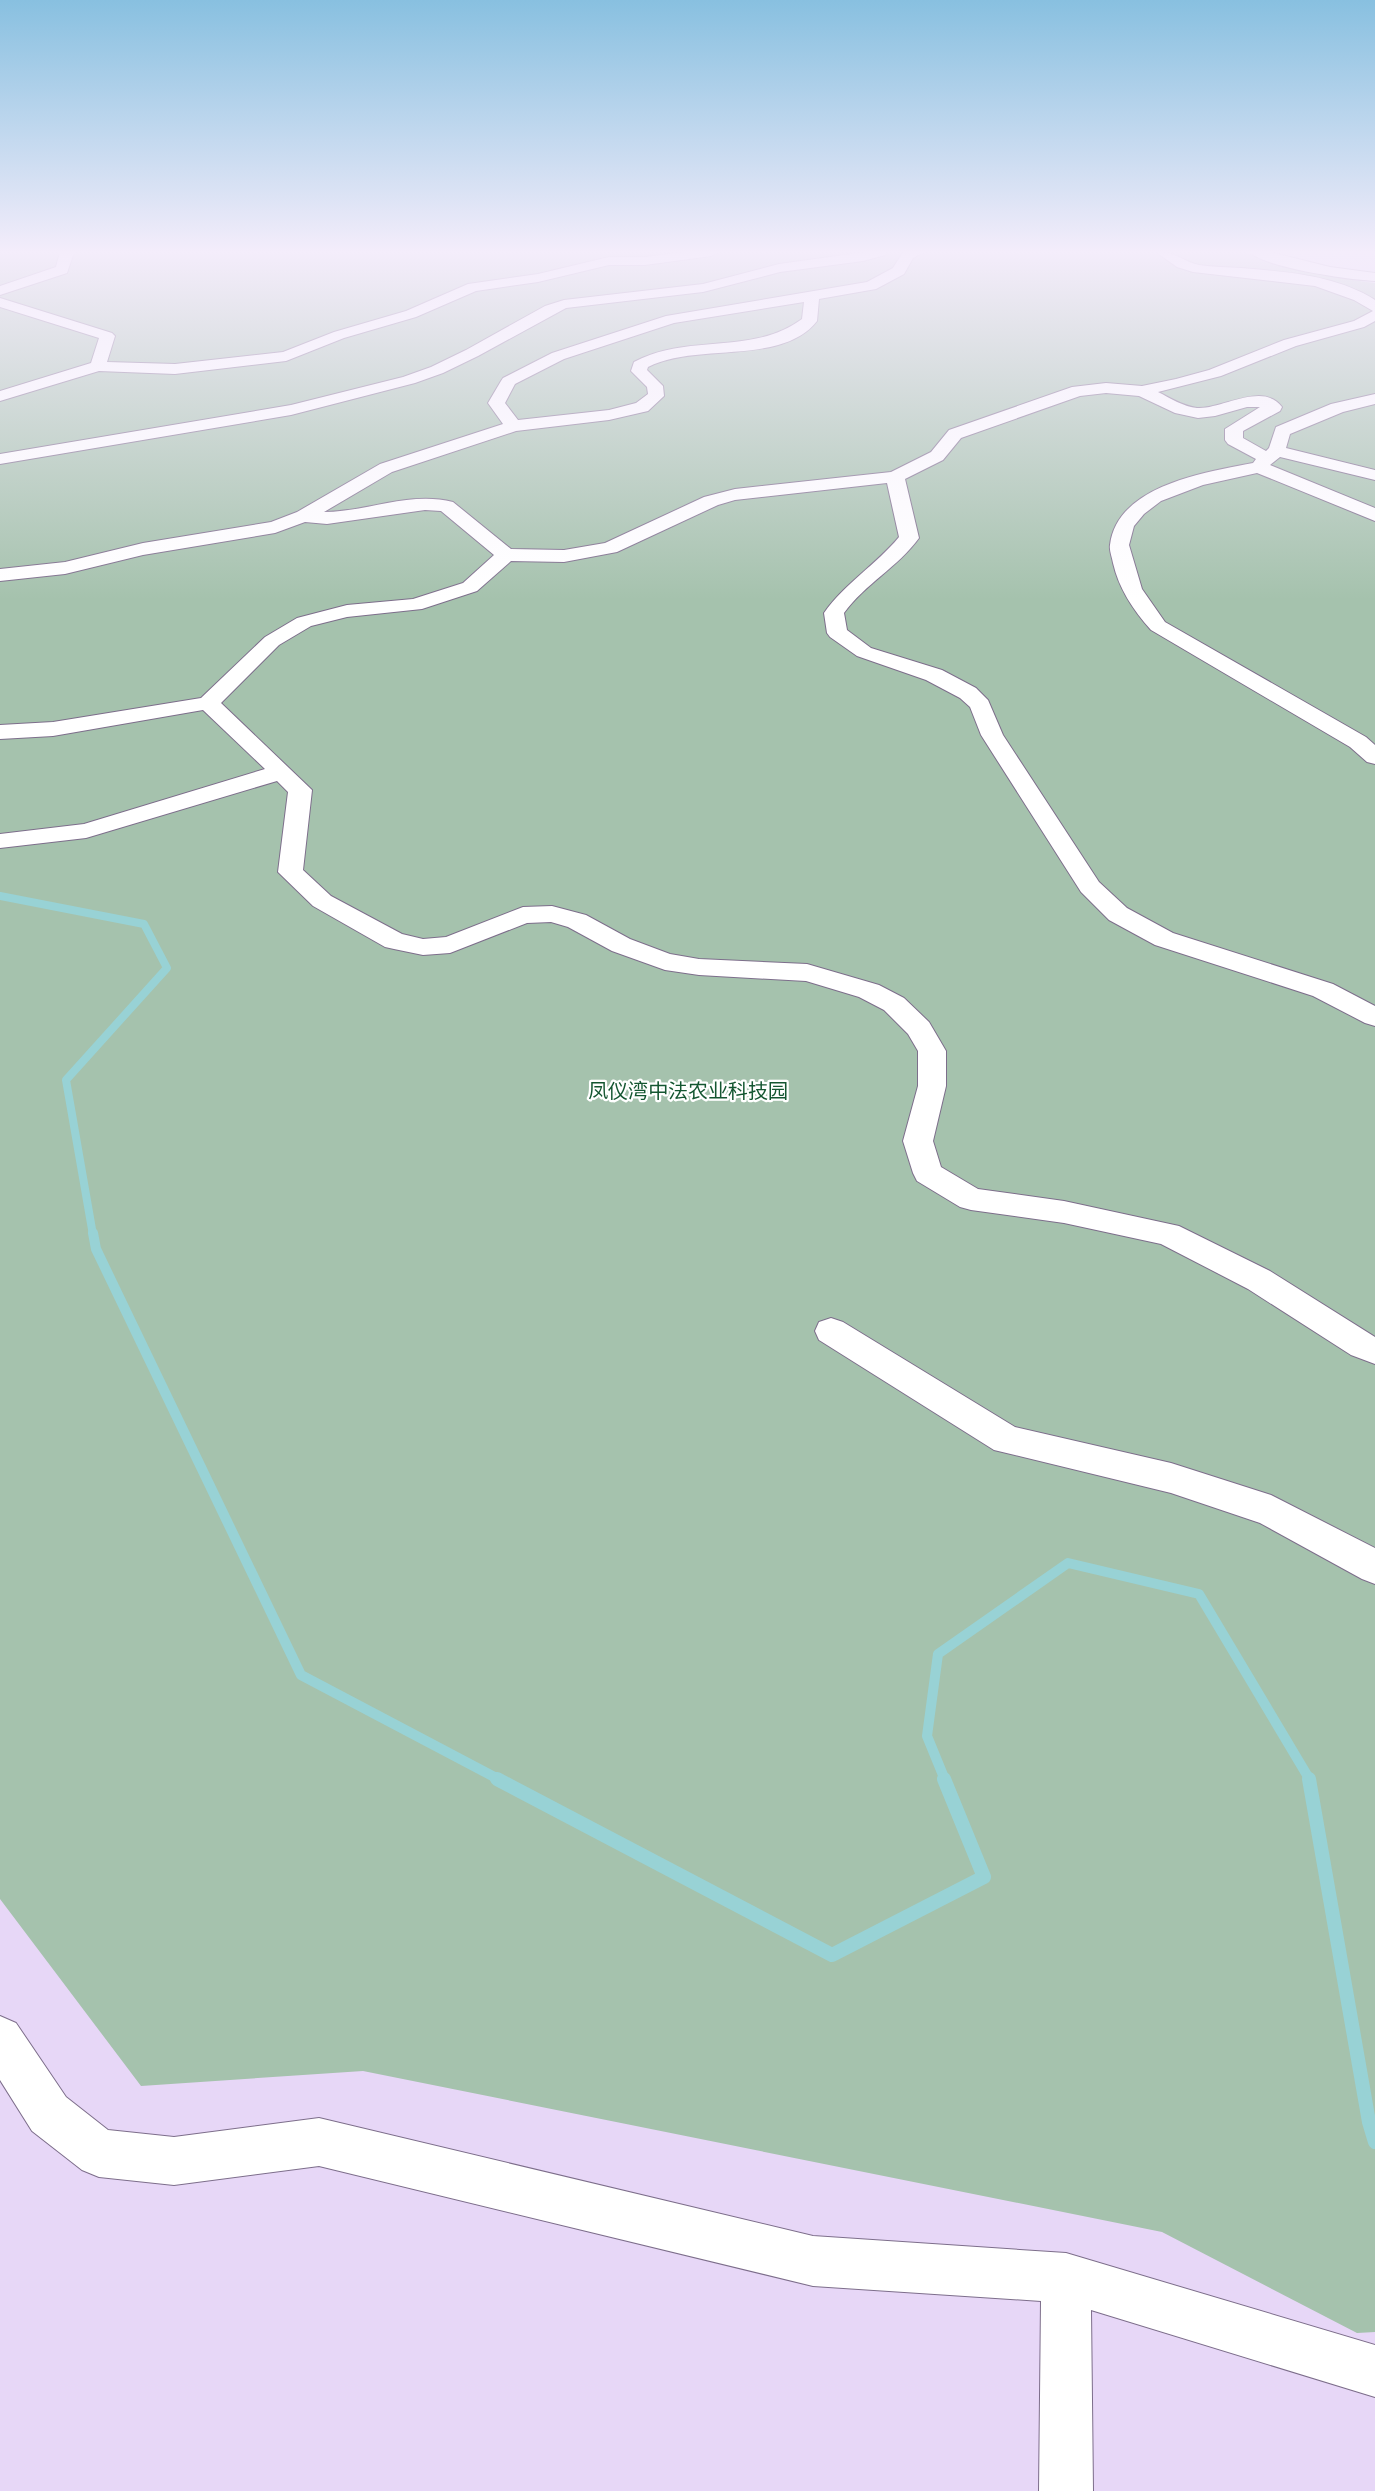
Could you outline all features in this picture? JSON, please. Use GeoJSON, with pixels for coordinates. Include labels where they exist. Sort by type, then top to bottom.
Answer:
{"type":"FeatureCollection","features":[{"type":"Feature","properties":{"kind":"street"},"geometry":{"type":"LineString","coordinates":[[0,396],[91,368]]}},
{"type":"Feature","properties":{"kind":"street"},"geometry":{"type":"LineString","coordinates":[[156,368],[181,368]]}},
{"type":"Feature","properties":{"kind":"street"},"geometry":{"type":"LineString","coordinates":[[0,459],[291,410],[409,380],[436,368]]}},
{"type":"Feature","properties":{"kind":"street"},"geometry":{"type":"LineString","coordinates":[[514,426],[496,403],[509,381],[534,368]]}},
{"type":"Feature","properties":{"kind":"street"},"geometry":{"type":"LineString","coordinates":[[0,575],[64,568],[143,549],[275,527],[304,516],[386,468],[514,426],[609,415],[642,407],[656,396],[655,386],[639,371],[639,368]]}},
{"type":"Feature","properties":{"kind":"street"},"geometry":{"type":"LineString","coordinates":[[304,516],[327,518],[414,505],[446,506],[506,555],[564,556],[610,548],[711,501],[735,495],[895,477],[938,456],[956,434],[1078,391],[1106,388],[1142,391],[1227,368]]}},
{"type":"Feature","properties":{"kind":"street"},"geometry":{"type":"LineString","coordinates":[[1142,391],[1174,406],[1203,413],[1250,400],[1264,402],[1274,407],[1233,429],[1234,440],[1375,515]]}},
{"type":"Feature","properties":{"kind":"street"},"geometry":{"type":"LineString","coordinates":[[1267,459],[1282,431],[1337,408],[1375,399]]}},
{"type":"Feature","properties":{"kind":"street"},"geometry":{"type":"LineString","coordinates":[[1375,475],[1267,459],[1188,483],[1139,506],[1130,516],[1119,545],[1126,580],[1138,603],[1158,626],[1358,742],[1375,757]]}},
{"type":"Feature","properties":{"kind":"street"},"geometry":{"type":"LineString","coordinates":[[895,477],[909,538],[901,548],[844,597],[834,613],[837,633],[864,652],[934,675],[968,693],[980,705],[992,735],[1090,887],[1118,914],[1164,939],[1323,990],[1375,1017]]}},
{"type":"Feature","properties":{"kind":"street"},"geometry":{"type":"LineString","coordinates":[[0,732],[53,729],[208,703],[272,641],[304,622],[347,611],[416,605],[426,602],[470,587],[506,555]]}},
{"type":"Feature","properties":{"kind":"street"},"geometry":{"type":"LineString","coordinates":[[208,703],[300,790],[290,872],[322,901],[394,940],[423,947],[450,945],[523,915],[552,914],[577,921],[621,945],[665,962],[699,968],[807,973],[869,991],[894,1004],[919,1028],[932,1052],[932,1086],[918,1141],[928,1173],[971,1199],[1064,1212],[1168,1234],[1259,1280],[1363,1346],[1375,1351]]}},
{"type":"Feature","properties":{"kind":"street"},"geometry":{"type":"LineString","coordinates":[[0,841],[86,831],[280,772]]}},
{"type":"Feature","properties":{"kind":"street"},"geometry":{"type":"LineString","coordinates":[[831,1331],[1006,1440],[1171,1478],[1271,1511],[1375,1567]]}},
{"type":"Feature","properties":{"kind":"street"},"geometry":{"type":"LineString","coordinates":[[0,2039],[49,2114],[99,2153],[174,2161],[319,2142],[813,2261],[1066,2278],[1373,2371]]}},
{"type":"Feature","properties":{"kind":"street"},"geometry":{"type":"LineString","coordinates":[[1066,2278],[1066,2491]]}},
{"type":"Feature","properties":{"kind":"green space","name":"凤仪湾中法农业科技园"},"geometry":{"type":"Polygon","coordinates":[[[0,368],[1375,368],[1375,2332],[1357,2333],[1162,2232],[363,2071],[141,2086],[0,1899],[0,368]]]}},
{"type":"Feature","properties":{"kind":"waterway"},"geometry":{"type":"LineString","coordinates":[[0,896],[144,924],[167,968],[66,1080],[93,1235]]}},
{"type":"Feature","properties":{"kind":"waterway"},"geometry":{"type":"LineString","coordinates":[[93,1233],[96,1249],[301,1675],[500,1780]]}},
{"type":"Feature","properties":{"kind":"waterway"},"geometry":{"type":"LineString","coordinates":[[945,1780],[927,1736],[938,1654],[1068,1563],[1199,1594],[1310,1780]]}},
{"type":"Feature","properties":{"kind":"waterway"},"geometry":{"type":"LineString","coordinates":[[497,1779],[832,1955],[984,1877],[944,1779]]}},
{"type":"Feature","properties":{"kind":"waterway"},"geometry":{"type":"LineString","coordinates":[[1309,1779],[1369,2122],[1375,2142]]}}]}
